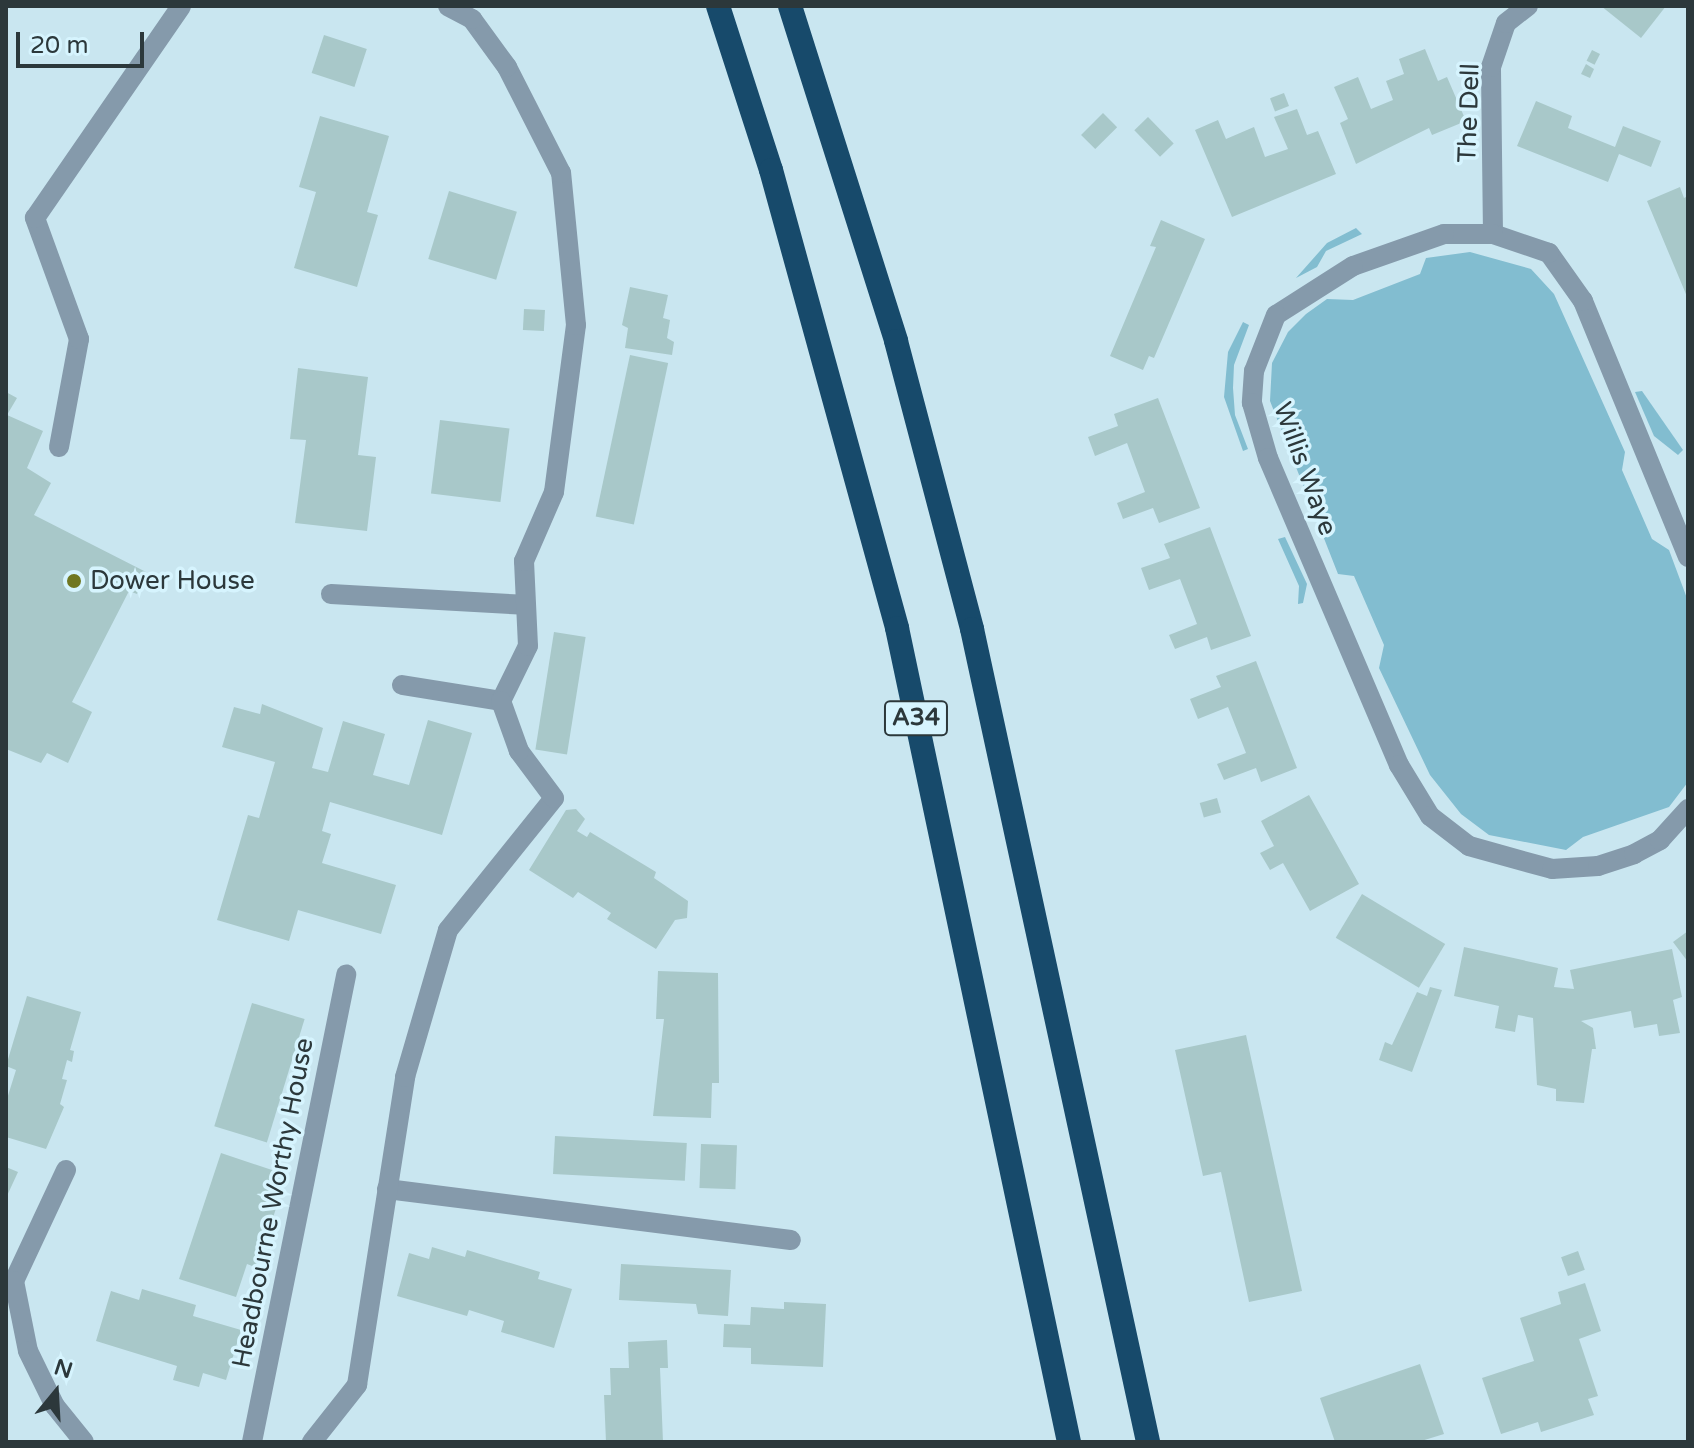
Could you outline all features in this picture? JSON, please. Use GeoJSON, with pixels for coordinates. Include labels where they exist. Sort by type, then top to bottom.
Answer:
{"type":"FeatureCollection","features":[{"type":"Feature","properties":{"kind":"highway","name":"A34"},"geometry":{"type":"LineString","coordinates":[[718,6],[771,170],[897,628],[1069,1442]]}},
{"type":"Feature","properties":{"kind":"highway","name":"A34"},"geometry":{"type":"LineString","coordinates":[[790,6],[896,341],[972,629],[1148,1442]]}},
{"type":"Feature","properties":{"kind":"street"},"geometry":{"type":"LineString","coordinates":[[59,447],[79,339],[35,218],[181,6]]}},
{"type":"Feature","properties":{"kind":"street"},"geometry":{"type":"LineString","coordinates":[[312,1442],[357,1385],[405,1077],[448,930],[554,798],[519,751],[501,701],[528,646],[524,561],[554,492],[576,325],[561,173],[507,67],[472,19],[448,6]]}},
{"type":"Feature","properties":{"kind":"street","name":"The Dell"},"geometry":{"type":"LineString","coordinates":[[1493,234],[1491,67],[1506,23],[1528,6]]}},
{"type":"Feature","properties":{"kind":"street","name":"Willis Waye"},"geometry":{"type":"LineString","coordinates":[[1688,557],[1583,301],[1549,253],[1493,234],[1444,234],[1353,266],[1276,315],[1254,371],[1252,403],[1268,458],[1399,765],[1430,816],[1469,846],[1552,869],[1598,866],[1634,854],[1660,840],[1688,809]]}},
{"type":"Feature","properties":{"kind":"street"},"geometry":{"type":"LineString","coordinates":[[331,594],[525,605]]}},
{"type":"Feature","properties":{"kind":"street"},"geometry":{"type":"LineString","coordinates":[[402,685],[501,701]]}},
{"type":"Feature","properties":{"kind":"street","name":"Headbourne Worthy House"},"geometry":{"type":"LineString","coordinates":[[252,1442],[346,974]]}},
{"type":"Feature","properties":{"kind":"street"},"geometry":{"type":"LineString","coordinates":[[66,1170],[14,1281],[28,1351],[55,1406],[84,1442]]}},
{"type":"Feature","properties":{"kind":"street"},"geometry":{"type":"LineString","coordinates":[[387,1189],[791,1240]]}},
{"type":"Feature","properties":{"kind":"shaded area"},"geometry":{"type":"Polygon","coordinates":[[[1356,228],[1362,234],[1326,251],[1317,267],[1296,278],[1327,243],[1356,228]]]}},
{"type":"Feature","properties":{"kind":"shaded area"},"geometry":{"type":"Polygon","coordinates":[[[1470,252],[1531,269],[1554,294],[1625,452],[1622,470],[1652,539],[1669,550],[1688,601],[1688,782],[1669,807],[1583,837],[1566,850],[1489,835],[1461,814],[1430,775],[1379,668],[1384,645],[1354,576],[1338,574],[1270,401],[1272,363],[1288,332],[1306,314],[1327,299],[1353,300],[1420,274],[1426,258],[1470,252]]]}},
{"type":"Feature","properties":{"kind":"shaded area"},"geometry":{"type":"Polygon","coordinates":[[[1243,322],[1249,325],[1234,365],[1233,388],[1235,415],[1248,449],[1243,451],[1224,397],[1228,352],[1243,322]]]}},
{"type":"Feature","properties":{"kind":"shaded area"},"geometry":{"type":"Polygon","coordinates":[[[1642,391],[1683,450],[1678,455],[1654,436],[1635,392],[1642,391]]]}},
{"type":"Feature","properties":{"kind":"shaded area"},"geometry":{"type":"Polygon","coordinates":[[[1285,537],[1307,584],[1303,603],[1298,604],[1299,586],[1278,539],[1285,537]]]}},
{"type":"Feature","properties":{"kind":"building"},"geometry":{"type":"Polygon","coordinates":[[[1601,6],[1666,6],[1641,38],[1601,6]]]}},
{"type":"Feature","properties":{"kind":"building"},"geometry":{"type":"Polygon","coordinates":[[[324,35],[367,49],[354,87],[312,73],[324,35]]]}},
{"type":"Feature","properties":{"kind":"building"},"geometry":{"type":"Polygon","coordinates":[[[1425,49],[1438,81],[1447,77],[1466,121],[1432,135],[1429,128],[1356,164],[1340,123],[1348,119],[1334,87],[1358,77],[1371,109],[1393,100],[1386,81],[1404,74],[1399,59],[1425,49]]]}},
{"type":"Feature","properties":{"kind":"building"},"geometry":{"type":"Polygon","coordinates":[[[1592,50],[1600,54],[1595,65],[1587,61],[1592,50]]]}},
{"type":"Feature","properties":{"kind":"building"},"geometry":{"type":"Polygon","coordinates":[[[1586,64],[1594,69],[1590,78],[1581,74],[1586,64]]]}},
{"type":"Feature","properties":{"kind":"building"},"geometry":{"type":"Polygon","coordinates":[[[1284,93],[1289,106],[1275,111],[1270,98],[1284,93]]]}},
{"type":"Feature","properties":{"kind":"building"},"geometry":{"type":"Polygon","coordinates":[[[1536,101],[1572,116],[1568,128],[1615,147],[1623,126],[1661,141],[1651,167],[1619,154],[1608,182],[1517,146],[1536,101]]]}},
{"type":"Feature","properties":{"kind":"building"},"geometry":{"type":"Polygon","coordinates":[[[1297,109],[1307,135],[1318,131],[1336,174],[1232,217],[1195,130],[1218,120],[1226,139],[1254,127],[1265,157],[1288,149],[1274,117],[1297,109]]]}},
{"type":"Feature","properties":{"kind":"building"},"geometry":{"type":"Polygon","coordinates":[[[1103,113],[1117,127],[1095,149],[1081,135],[1103,113]]]}},
{"type":"Feature","properties":{"kind":"building"},"geometry":{"type":"Polygon","coordinates":[[[320,116],[389,136],[367,212],[378,215],[357,287],[294,268],[316,192],[299,187],[320,116]]]}},
{"type":"Feature","properties":{"kind":"building"},"geometry":{"type":"Polygon","coordinates":[[[1148,117],[1174,144],[1160,157],[1134,130],[1148,117]]]}},
{"type":"Feature","properties":{"kind":"building"},"geometry":{"type":"Polygon","coordinates":[[[1680,187],[1684,198],[1688,196],[1688,299],[1647,201],[1680,187]]]}},
{"type":"Feature","properties":{"kind":"building"},"geometry":{"type":"Polygon","coordinates":[[[449,191],[517,212],[496,280],[428,259],[449,191]]]}},
{"type":"Feature","properties":{"kind":"building"},"geometry":{"type":"Polygon","coordinates":[[[1161,220],[1205,239],[1154,358],[1149,356],[1143,370],[1110,356],[1156,247],[1150,246],[1161,220]]]}},
{"type":"Feature","properties":{"kind":"building"},"geometry":{"type":"Polygon","coordinates":[[[630,287],[668,295],[663,318],[670,320],[667,338],[674,342],[672,355],[625,348],[628,328],[622,325],[630,287]]]}},
{"type":"Feature","properties":{"kind":"building"},"geometry":{"type":"Polygon","coordinates":[[[524,309],[545,310],[544,331],[523,330],[524,309]]]}},
{"type":"Feature","properties":{"kind":"building"},"geometry":{"type":"Polygon","coordinates":[[[630,355],[668,363],[634,525],[596,516],[630,355]]]}},
{"type":"Feature","properties":{"kind":"building"},"geometry":{"type":"Polygon","coordinates":[[[298,368],[368,377],[358,455],[376,457],[367,531],[295,523],[306,440],[290,439],[298,368]]]}},
{"type":"Feature","properties":{"kind":"building","name":"Dower House"},"geometry":{"type":"Polygon","coordinates":[[[6,392],[17,398],[7,415],[43,431],[27,468],[51,483],[34,515],[146,572],[137,594],[129,591],[72,702],[92,712],[68,763],[47,753],[41,763],[6,749],[6,392]]]}},
{"type":"Feature","properties":{"kind":"building"},"geometry":{"type":"Polygon","coordinates":[[[1158,398],[1200,508],[1159,523],[1153,508],[1123,519],[1117,503],[1145,492],[1127,443],[1095,456],[1088,437],[1118,426],[1114,414],[1158,398]]]}},
{"type":"Feature","properties":{"kind":"building"},"geometry":{"type":"Polygon","coordinates":[[[440,420],[509,429],[500,502],[431,493],[440,420]]]}},
{"type":"Feature","properties":{"kind":"building"},"geometry":{"type":"Polygon","coordinates":[[[1210,527],[1251,636],[1211,650],[1207,637],[1175,649],[1169,635],[1197,624],[1180,579],[1149,590],[1141,568],[1170,558],[1164,544],[1210,527]]]}},
{"type":"Feature","properties":{"kind":"building"},"geometry":{"type":"Polygon","coordinates":[[[554,632],[586,637],[567,755],[535,750],[554,632]]]}},
{"type":"Feature","properties":{"kind":"building"},"geometry":{"type":"Polygon","coordinates":[[[1256,661],[1297,768],[1261,782],[1256,768],[1224,780],[1217,764],[1246,753],[1228,707],[1198,719],[1190,699],[1221,687],[1216,676],[1256,661]]]}},
{"type":"Feature","properties":{"kind":"building"},"geometry":{"type":"Polygon","coordinates":[[[262,704],[323,728],[312,768],[328,772],[343,721],[385,734],[373,775],[409,785],[428,720],[472,733],[442,835],[330,802],[322,831],[331,834],[322,863],[396,885],[381,934],[298,910],[289,941],[217,920],[248,815],[259,818],[275,762],[222,747],[234,707],[260,714],[262,704]]]}},
{"type":"Feature","properties":{"kind":"building"},"geometry":{"type":"Polygon","coordinates":[[[1309,795],[1359,884],[1310,911],[1283,863],[1270,870],[1260,853],[1274,846],[1261,821],[1309,795]]]}},
{"type":"Feature","properties":{"kind":"building"},"geometry":{"type":"Polygon","coordinates":[[[1217,798],[1221,812],[1204,817],[1200,803],[1217,798]]]}},
{"type":"Feature","properties":{"kind":"building"},"geometry":{"type":"Polygon","coordinates":[[[576,809],[585,819],[577,831],[587,837],[590,832],[656,872],[654,878],[688,901],[687,918],[675,920],[656,949],[607,919],[611,913],[578,892],[573,898],[529,870],[566,810],[576,809]]]}},
{"type":"Feature","properties":{"kind":"building"},"geometry":{"type":"Polygon","coordinates":[[[1362,894],[1445,944],[1419,988],[1336,938],[1362,894]]]}},
{"type":"Feature","properties":{"kind":"building"},"geometry":{"type":"Polygon","coordinates":[[[1688,931],[1688,962],[1673,942],[1688,931]]]}},
{"type":"Feature","properties":{"kind":"building"},"geometry":{"type":"Polygon","coordinates":[[[1464,947],[1558,968],[1554,987],[1574,989],[1570,970],[1672,949],[1682,997],[1673,1000],[1680,1033],[1659,1036],[1657,1024],[1634,1028],[1631,1011],[1581,1021],[1593,1028],[1596,1049],[1592,1049],[1584,1103],[1556,1101],[1556,1089],[1537,1085],[1533,1018],[1518,1015],[1515,1032],[1495,1028],[1499,1006],[1454,996],[1464,947]]]}},
{"type":"Feature","properties":{"kind":"building"},"geometry":{"type":"Polygon","coordinates":[[[658,971],[718,973],[719,1083],[712,1083],[711,1118],[653,1116],[664,1019],[656,1019],[658,971]]]}},
{"type":"Feature","properties":{"kind":"building"},"geometry":{"type":"Polygon","coordinates":[[[1430,987],[1442,990],[1412,1072],[1379,1060],[1385,1042],[1392,1045],[1417,992],[1427,996],[1430,987]]]}},
{"type":"Feature","properties":{"kind":"building"},"geometry":{"type":"Polygon","coordinates":[[[27,996],[81,1012],[70,1050],[74,1051],[72,1062],[67,1060],[62,1079],[67,1080],[60,1104],[64,1107],[46,1149],[6,1137],[6,1102],[16,1070],[6,1066],[27,996]]]}},
{"type":"Feature","properties":{"kind":"building"},"geometry":{"type":"Polygon","coordinates":[[[252,1003],[305,1019],[267,1142],[214,1126],[252,1003]]]}},
{"type":"Feature","properties":{"kind":"building"},"geometry":{"type":"Polygon","coordinates":[[[1246,1035],[1302,1291],[1249,1302],[1221,1172],[1203,1176],[1175,1050],[1246,1035]]]}},
{"type":"Feature","properties":{"kind":"building"},"geometry":{"type":"Polygon","coordinates":[[[555,1136],[687,1143],[685,1181],[553,1174],[555,1136]]]}},
{"type":"Feature","properties":{"kind":"building"},"geometry":{"type":"Polygon","coordinates":[[[701,1144],[737,1145],[735,1189],[699,1188],[701,1144]]]}},
{"type":"Feature","properties":{"kind":"building"},"geometry":{"type":"Polygon","coordinates":[[[221,1153],[275,1171],[266,1199],[278,1202],[257,1268],[247,1264],[236,1297],[179,1279],[221,1153]]]}},
{"type":"Feature","properties":{"kind":"building"},"geometry":{"type":"Polygon","coordinates":[[[6,1167],[18,1172],[6,1198],[6,1167]]]}},
{"type":"Feature","properties":{"kind":"building"},"geometry":{"type":"Polygon","coordinates":[[[432,1247],[465,1257],[467,1250],[540,1272],[538,1279],[572,1289],[554,1348],[501,1332],[504,1321],[469,1310],[467,1316],[397,1296],[409,1253],[429,1259],[432,1247]]]}},
{"type":"Feature","properties":{"kind":"building"},"geometry":{"type":"Polygon","coordinates":[[[1578,1251],[1585,1270],[1568,1276],[1561,1257],[1578,1251]]]}},
{"type":"Feature","properties":{"kind":"building"},"geometry":{"type":"Polygon","coordinates":[[[621,1264],[731,1270],[728,1316],[698,1314],[696,1304],[619,1300],[621,1264]]]}},
{"type":"Feature","properties":{"kind":"building"},"geometry":{"type":"Polygon","coordinates":[[[1585,1283],[1601,1331],[1579,1339],[1598,1396],[1588,1399],[1594,1415],[1541,1432],[1538,1422],[1501,1434],[1482,1378],[1534,1361],[1520,1318],[1561,1304],[1558,1292],[1585,1283]]]}},
{"type":"Feature","properties":{"kind":"building"},"geometry":{"type":"Polygon","coordinates":[[[142,1289],[196,1305],[193,1316],[241,1330],[226,1380],[203,1373],[199,1387],[173,1380],[177,1366],[96,1341],[111,1291],[139,1300],[142,1289]]]}},
{"type":"Feature","properties":{"kind":"building"},"geometry":{"type":"Polygon","coordinates":[[[784,1302],[826,1304],[823,1367],[751,1364],[751,1348],[723,1347],[724,1324],[750,1325],[751,1307],[784,1309],[784,1302]]]}},
{"type":"Feature","properties":{"kind":"building"},"geometry":{"type":"Polygon","coordinates":[[[667,1340],[668,1368],[660,1368],[663,1442],[606,1442],[604,1395],[611,1395],[610,1368],[629,1368],[628,1342],[667,1340]]]}},
{"type":"Feature","properties":{"kind":"building"},"geometry":{"type":"Polygon","coordinates":[[[1420,1364],[1444,1434],[1418,1442],[1335,1442],[1320,1398],[1420,1364]]]}},
{"type":"Feature","properties":{"kind":"place","name":"Dower House"},"geometry":{"type":"Point","coordinates":[74,581]}}]}
